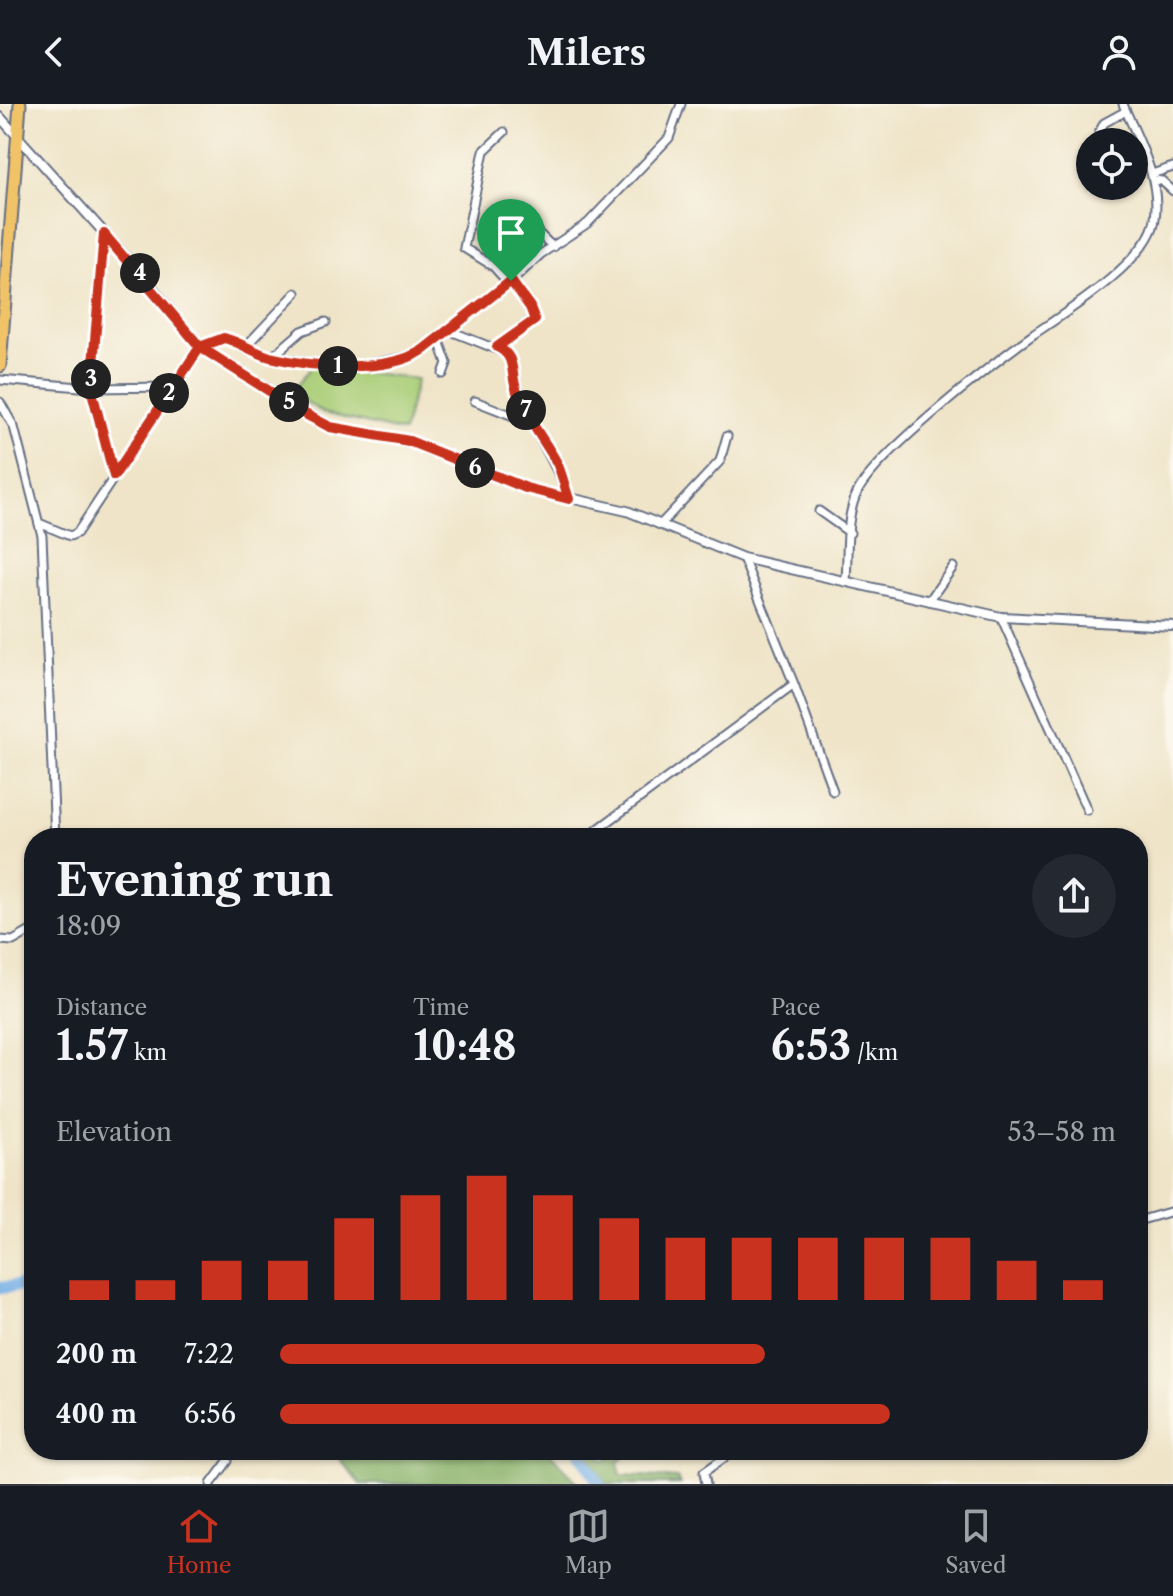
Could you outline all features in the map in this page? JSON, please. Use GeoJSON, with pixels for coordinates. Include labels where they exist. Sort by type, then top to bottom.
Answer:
{"type":"FeatureCollection","features":[{"type":"Feature","properties":{"kind":"highway"},"geometry":{"type":"LineString","coordinates":[[0,366],[6,218],[20,104]]}},
{"type":"Feature","properties":{"kind":"street"},"geometry":{"type":"LineString","coordinates":[[39,523],[70,536],[77,533],[200,347],[224,338],[272,357],[359,366],[409,357],[438,338],[553,247],[580,230],[669,138],[681,104]]}},
{"type":"Feature","properties":{"kind":"street"},"geometry":{"type":"LineString","coordinates":[[846,581],[851,511],[859,489],[891,453],[994,365],[1066,314],[1145,245],[1156,218],[1153,177],[1125,107],[1107,120],[1102,128]]}},
{"type":"Feature","properties":{"kind":"street"},"geometry":{"type":"LineString","coordinates":[[0,117],[200,347],[330,427],[409,441],[526,488],[627,511],[743,558],[1001,617],[1173,626]]}},
{"type":"Feature","properties":{"kind":"street"},"geometry":{"type":"LineString","coordinates":[[497,347],[535,320],[530,307],[510,282],[493,266],[464,248],[484,151],[504,132]]}},
{"type":"Feature","properties":{"kind":"street"},"geometry":{"type":"LineString","coordinates":[[1153,177],[1173,167]]}},
{"type":"Feature","properties":{"kind":"street"},"geometry":{"type":"LineString","coordinates":[[1153,177],[1173,191]]}},
{"type":"Feature","properties":{"kind":"street"},"geometry":{"type":"LineString","coordinates":[[508,218],[534,229],[553,247]]}},
{"type":"Feature","properties":{"kind":"street"},"geometry":{"type":"LineString","coordinates":[[104,234],[91,388],[114,476]]}},
{"type":"Feature","properties":{"kind":"street"},"geometry":{"type":"LineString","coordinates":[[244,348],[296,293]]}},
{"type":"Feature","properties":{"kind":"street"},"geometry":{"type":"LineString","coordinates":[[272,357],[302,331],[326,322]]}},
{"type":"Feature","properties":{"kind":"street"},"geometry":{"type":"LineString","coordinates":[[448,330],[497,347],[508,356],[515,372],[515,386],[531,423],[557,464],[569,499]]}},
{"type":"Feature","properties":{"kind":"street"},"geometry":{"type":"LineString","coordinates":[[438,338],[447,363],[443,374]]}},
{"type":"Feature","properties":{"kind":"street"},"geometry":{"type":"LineString","coordinates":[[0,380],[91,388],[174,387]]}},
{"type":"Feature","properties":{"kind":"street"},"geometry":{"type":"LineString","coordinates":[[475,401],[531,423]]}},
{"type":"Feature","properties":{"kind":"street"},"geometry":{"type":"LineString","coordinates":[[0,402],[14,427],[39,523],[48,632],[55,828]]}},
{"type":"Feature","properties":{"kind":"street"},"geometry":{"type":"LineString","coordinates":[[660,525],[720,461],[727,436]]}},
{"type":"Feature","properties":{"kind":"street"},"geometry":{"type":"LineString","coordinates":[[819,511],[850,533]]}},
{"type":"Feature","properties":{"kind":"street"},"geometry":{"type":"LineString","coordinates":[[743,558],[833,791]]}},
{"type":"Feature","properties":{"kind":"street"},"geometry":{"type":"LineString","coordinates":[[929,601],[953,567]]}},
{"type":"Feature","properties":{"kind":"street"},"geometry":{"type":"LineString","coordinates":[[1001,617],[1087,810]]}},
{"type":"Feature","properties":{"kind":"street"},"geometry":{"type":"LineString","coordinates":[[600,828],[794,684]]}},
{"type":"Feature","properties":{"kind":"street"},"geometry":{"type":"LineString","coordinates":[[0,940],[13,941],[24,935]]}},
{"type":"Feature","properties":{"kind":"street"},"geometry":{"type":"LineString","coordinates":[[1148,1218],[1173,1211]]}},
{"type":"Feature","properties":{"kind":"street"},"geometry":{"type":"LineString","coordinates":[[706,1484],[704,1472],[721,1460]]}},
{"type":"Feature","properties":{"kind":"street"},"geometry":{"type":"LineString","coordinates":[[211,1484],[228,1461]]}},
{"type":"Feature","properties":{"kind":"green space"},"geometry":{"type":"Polygon","coordinates":[[[313,365],[417,379],[403,432],[323,413],[292,392],[313,365]]]}},
{"type":"Feature","properties":{"kind":"green space"},"geometry":{"type":"Polygon","coordinates":[[[340,1460],[556,1460],[579,1484],[360,1484],[340,1460]]]}},
{"type":"Feature","properties":{"kind":"green space"},"geometry":{"type":"Polygon","coordinates":[[[591,1460],[620,1460],[621,1475],[677,1478],[680,1484],[605,1484],[591,1460]]]}},
{"type":"Feature","properties":{"kind":"waterway"},"geometry":{"type":"LineString","coordinates":[[0,1288],[24,1285]]}},
{"type":"Feature","properties":{"kind":"waterway"},"geometry":{"type":"LineString","coordinates":[[585,1460],[599,1484]]}},
{"type":"Feature","properties":{"kind":"route"},"geometry":{"type":"LineString","coordinates":[[511,281],[423,350],[409,357],[359,366],[333,366],[272,357],[224,338],[200,347],[114,476],[98,425],[91,388],[104,234],[143,276],[200,347],[226,366],[255,379],[307,415],[330,427],[409,441],[526,488],[569,499],[557,464],[531,423],[515,386],[515,372],[508,356],[497,347],[535,320],[530,307],[511,281]]}}]}
